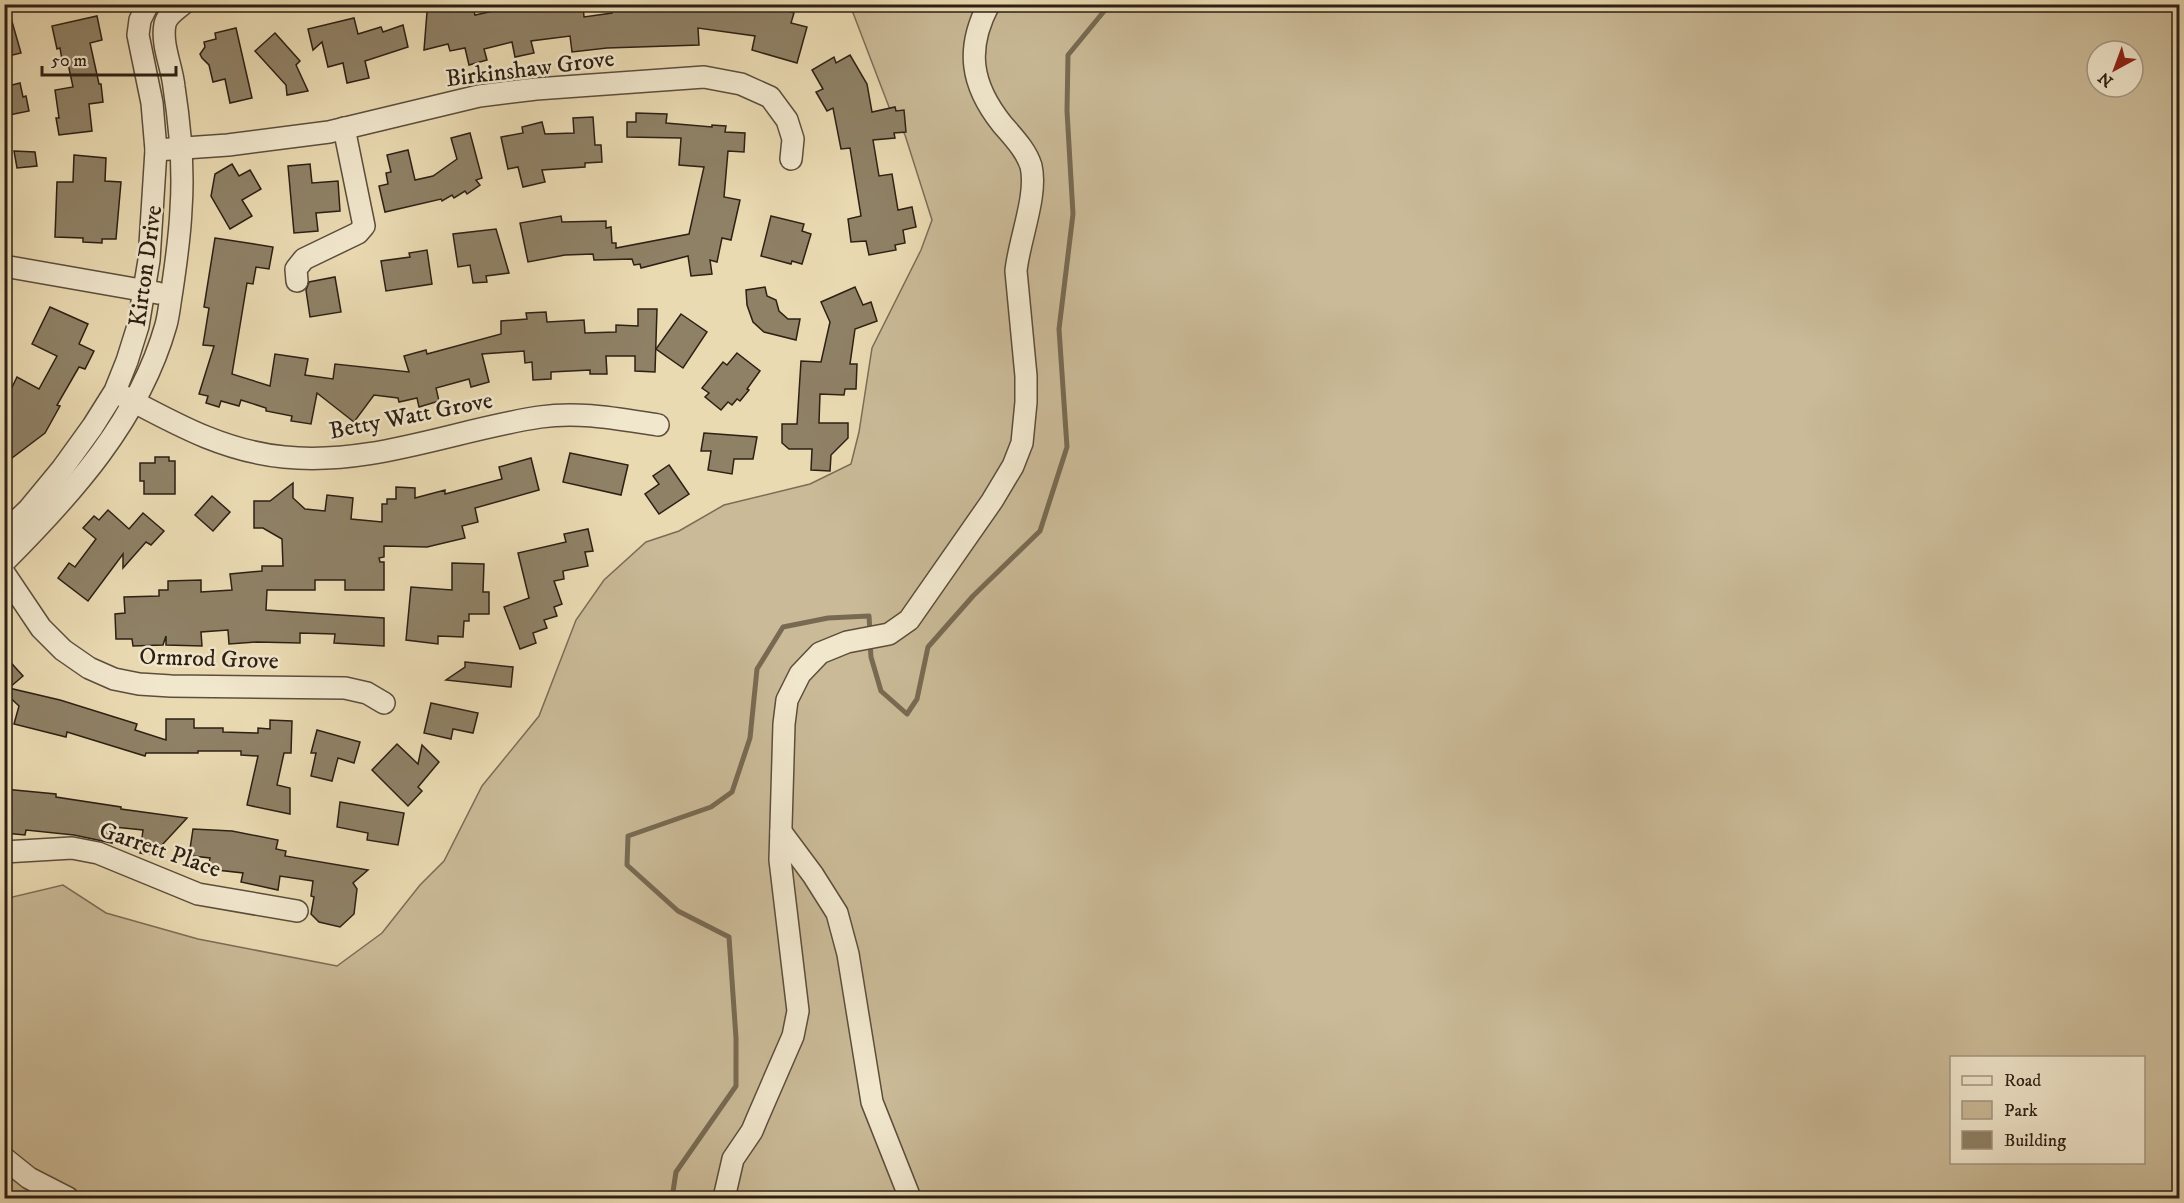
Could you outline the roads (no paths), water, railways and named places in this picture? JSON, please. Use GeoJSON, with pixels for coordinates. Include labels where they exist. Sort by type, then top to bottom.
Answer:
{"type":"FeatureCollection","features":[{"type":"Feature","properties":{"kind":"street","name":"Kirton Drive"},"geometry":{"type":"LineString","coordinates":[[4,533],[29,509],[93,426],[115,391],[138,326],[153,216],[156,150],[152,103],[138,34],[140,20],[148,4]]}},
{"type":"Feature","properties":{"kind":"street","name":"Kirton Drive"},"geometry":{"type":"LineString","coordinates":[[4,562],[58,509],[135,402],[156,356],[167,324],[181,208],[181,147],[174,84],[164,34],[166,21],[183,4]]}},
{"type":"Feature","properties":{"kind":"street"},"geometry":{"type":"LineString","coordinates":[[724,1198],[733,1159],[752,1131],[797,1024],[797,989],[789,945],[780,860],[784,724],[787,700],[807,665],[820,654],[837,645],[883,635],[899,628],[915,612],[992,501],[1013,466],[1022,443],[1026,376],[1016,272],[1032,180],[1031,167],[1027,156],[993,112],[980,90],[974,65],[975,36],[988,4]]}},
{"type":"Feature","properties":{"kind":"street","name":"Birkinshaw Grove"},"geometry":{"type":"LineString","coordinates":[[156,150],[228,145],[329,132],[479,96],[536,89],[704,78],[741,84],[770,97],[787,120],[793,139],[791,159]]}},
{"type":"Feature","properties":{"kind":"street"},"geometry":{"type":"LineString","coordinates":[[297,281],[296,269],[304,259],[358,233],[364,226],[345,128]]}},
{"type":"Feature","properties":{"kind":"street"},"geometry":{"type":"LineString","coordinates":[[4,266],[171,295]]}},
{"type":"Feature","properties":{"kind":"street","name":"Betty Watt Grove"},"geometry":{"type":"LineString","coordinates":[[115,391],[210,441],[283,457],[329,459],[369,454],[540,417],[586,414],[658,425]]}},
{"type":"Feature","properties":{"kind":"street","name":"Ormrod Grove"},"geometry":{"type":"LineString","coordinates":[[4,573],[41,628],[63,650],[89,668],[114,679],[139,684],[171,686],[345,688],[367,693],[384,703]]}},
{"type":"Feature","properties":{"kind":"street"},"geometry":{"type":"LineString","coordinates":[[781,832],[813,875],[837,913],[848,954],[872,1102],[910,1198]]}},
{"type":"Feature","properties":{"kind":"street","name":"Garrett Place"},"geometry":{"type":"LineString","coordinates":[[4,852],[72,848],[99,853],[198,894],[297,911]]}},
{"type":"Feature","properties":{"kind":"street"},"geometry":{"type":"LineString","coordinates":[[4,1158],[42,1187],[68,1198]]}},
{"type":"Feature","properties":{"kind":"waterway"},"geometry":{"type":"LineString","coordinates":[[870,642],[871,657],[881,691],[907,714],[917,699],[928,647],[973,596],[1040,531],[1067,447],[1059,329],[1073,214],[1067,111],[1068,55],[1110,4]]}},
{"type":"Feature","properties":{"kind":"waterway"},"geometry":{"type":"LineString","coordinates":[[672,1198],[676,1172],[736,1086],[736,1038],[729,937],[678,911],[627,865],[628,836],[711,807],[732,792],[750,738],[757,669],[783,627],[828,618],[869,616],[870,633]]}}]}
